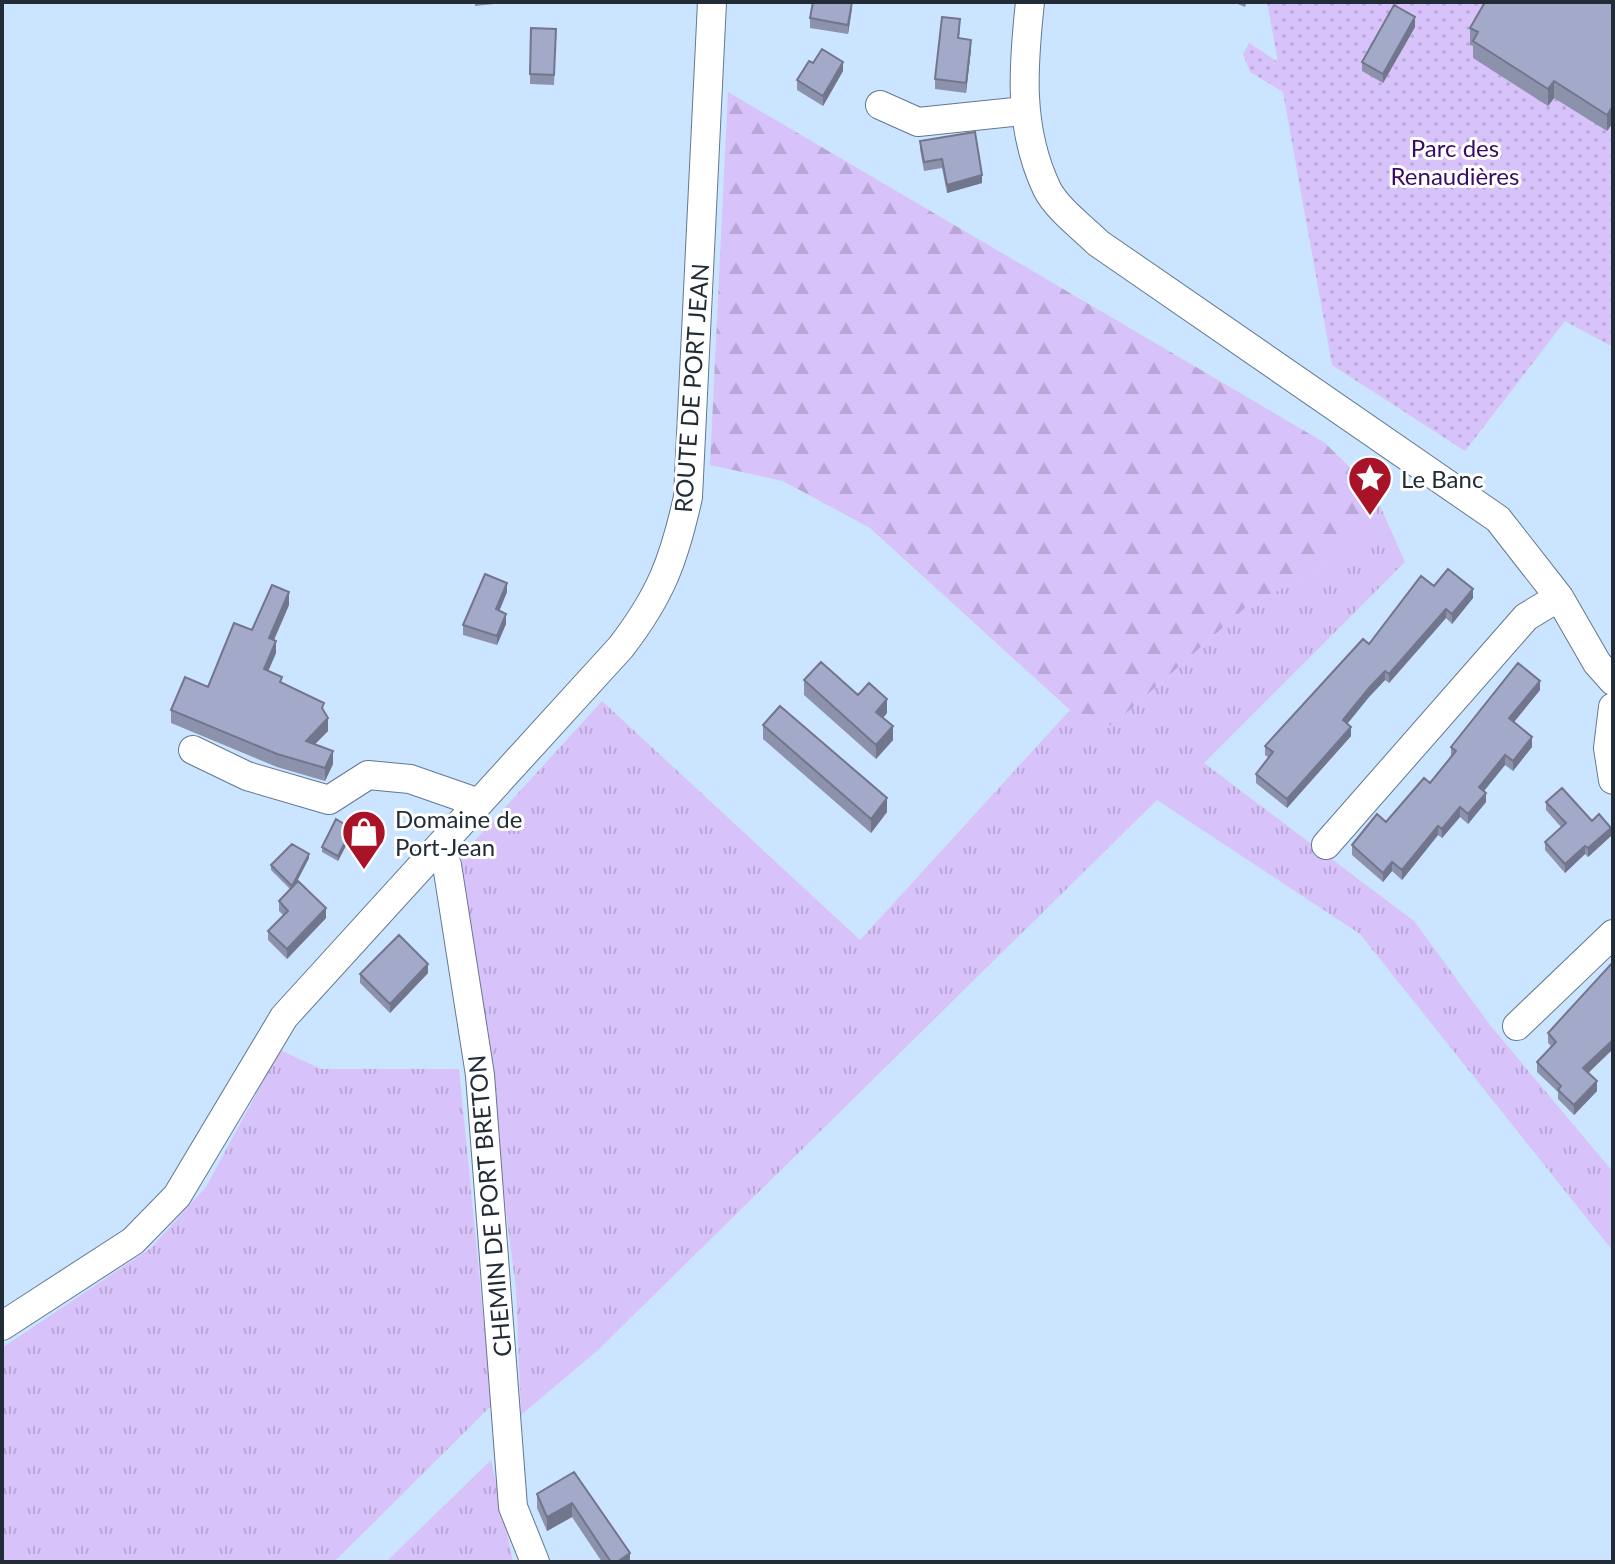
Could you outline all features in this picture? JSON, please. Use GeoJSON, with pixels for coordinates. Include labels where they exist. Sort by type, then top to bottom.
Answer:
{"type":"FeatureCollection","features":[{"type":"Feature","properties":{"kind":"street","name":"ROUTE DE PORT JEAN"},"geometry":{"type":"LineString","coordinates":[[2,1326],[133,1241],[177,1196],[284,1017],[635,629],[661,589],[678,542],[688,497],[712,2]]}},
{"type":"Feature","properties":{"kind":"street"},"geometry":{"type":"LineString","coordinates":[[1030,2],[1022,81],[1023,111],[1048,192],[1098,243],[1498,519],[1559,597],[1597,663],[1613,681]]}},
{"type":"Feature","properties":{"kind":"street"},"geometry":{"type":"LineString","coordinates":[[880,105],[918,122],[1023,111]]}},
{"type":"Feature","properties":{"kind":"street"},"geometry":{"type":"LineString","coordinates":[[1326,845],[1526,617],[1559,597]]}},
{"type":"Feature","properties":{"kind":"street"},"geometry":{"type":"LineString","coordinates":[[1613,707],[1608,748],[1613,780]]}},
{"type":"Feature","properties":{"kind":"street"},"geometry":{"type":"LineString","coordinates":[[193,750],[247,776],[329,800],[368,775],[410,779],[479,803]]}},
{"type":"Feature","properties":{"kind":"street","name":"CHEMIN DE PORT BRETON"},"geometry":{"type":"LineString","coordinates":[[436,850],[447,865],[480,1075],[513,1507],[535,1562]]}},
{"type":"Feature","properties":{"kind":"street"},"geometry":{"type":"LineString","coordinates":[[1517,1026],[1613,934]]}},
{"type":"Feature","properties":{"kind":"green space","name":"Parc des Renaudières"},"geometry":{"type":"Polygon","coordinates":[[[1267,2],[1613,2],[1613,347],[1565,321],[1465,451],[1332,365],[1283,92],[1250,72],[1243,54],[1249,43],[1278,62],[1267,2]]]}},
{"type":"Feature","properties":{"kind":"green space"},"geometry":{"type":"Polygon","coordinates":[[[728,92],[1325,443],[1373,490],[1372,523],[1325,566],[1246,607],[1123,716],[1119,728],[1070,710],[870,528],[783,481],[710,465],[728,92]]]}},
{"type":"Feature","properties":{"kind":"green space"},"geometry":{"type":"Polygon","coordinates":[[[1373,490],[1405,562],[1204,763],[1414,921],[1490,1025],[1613,1172],[1613,1251],[1360,934],[1157,800],[598,1350],[521,1415],[516,1289],[460,857],[602,701],[860,940],[1070,710],[1119,728],[1123,716],[1246,607],[1325,566],[1371,523],[1373,490]]]}},
{"type":"Feature","properties":{"kind":"green space"},"geometry":{"type":"Polygon","coordinates":[[[280,1050],[321,1069],[459,1069],[492,1405],[334,1562],[2,1562],[2,1348],[151,1248],[206,1187],[280,1050]]]}},
{"type":"Feature","properties":{"kind":"green space"},"geometry":{"type":"Polygon","coordinates":[[[491,1460],[513,1562],[386,1562],[491,1460]]]}},
{"type":"Feature","properties":{"kind":"building"},"geometry":{"type":"Polygon","coordinates":[[[813,2],[852,2],[848,25],[810,18],[813,2]]]}},
{"type":"Feature","properties":{"kind":"building"},"geometry":{"type":"Polygon","coordinates":[[[1485,2],[1613,2],[1613,106],[1607,115],[1554,81],[1548,89],[1473,41],[1478,32],[1470,28],[1485,2]]]}},
{"type":"Feature","properties":{"kind":"building"},"geometry":{"type":"Polygon","coordinates":[[[1394,5],[1415,17],[1383,74],[1362,62],[1394,5]]]}},
{"type":"Feature","properties":{"kind":"building"},"geometry":{"type":"Polygon","coordinates":[[[942,17],[960,19],[958,38],[971,40],[966,83],[935,79],[942,17]]]}},
{"type":"Feature","properties":{"kind":"building"},"geometry":{"type":"Polygon","coordinates":[[[531,28],[556,29],[554,75],[530,74],[531,28]]]}},
{"type":"Feature","properties":{"kind":"building"},"geometry":{"type":"Polygon","coordinates":[[[822,49],[843,62],[823,96],[797,80],[809,61],[813,63],[822,49]]]}},
{"type":"Feature","properties":{"kind":"building"},"geometry":{"type":"Polygon","coordinates":[[[975,132],[982,175],[947,185],[942,159],[924,162],[920,141],[975,132]]]}},
{"type":"Feature","properties":{"kind":"building"},"geometry":{"type":"Polygon","coordinates":[[[1448,569],[1473,589],[1452,614],[1446,609],[1389,674],[1385,671],[1369,688],[1343,720],[1351,727],[1287,799],[1256,774],[1273,752],[1265,746],[1363,639],[1369,644],[1421,576],[1434,586],[1448,569]]]}},
{"type":"Feature","properties":{"kind":"building"},"geometry":{"type":"Polygon","coordinates":[[[485,574],[507,583],[496,609],[506,614],[497,636],[463,625],[485,574]]]}},
{"type":"Feature","properties":{"kind":"building"},"geometry":{"type":"Polygon","coordinates":[[[272,585],[289,592],[269,638],[276,641],[264,669],[282,677],[280,682],[324,703],[322,708],[328,718],[306,741],[333,751],[325,768],[277,754],[171,710],[185,677],[208,687],[234,623],[252,630],[272,585]]]}},
{"type":"Feature","properties":{"kind":"building"},"geometry":{"type":"Polygon","coordinates":[[[821,662],[858,695],[869,683],[887,699],[876,712],[893,726],[876,745],[804,680],[821,662]]]}},
{"type":"Feature","properties":{"kind":"building"},"geometry":{"type":"Polygon","coordinates":[[[1518,663],[1540,681],[1509,718],[1532,737],[1513,761],[1505,755],[1479,787],[1486,793],[1468,814],[1460,807],[1442,829],[1438,826],[1402,870],[1392,862],[1383,873],[1352,845],[1377,814],[1386,822],[1424,778],[1430,783],[1456,751],[1451,747],[1518,663]]]}},
{"type":"Feature","properties":{"kind":"building"},"geometry":{"type":"Polygon","coordinates":[[[780,706],[887,798],[871,819],[763,725],[780,706]]]}},
{"type":"Feature","properties":{"kind":"building"},"geometry":{"type":"Polygon","coordinates":[[[1562,788],[1592,821],[1599,814],[1611,828],[1565,864],[1545,842],[1566,823],[1546,802],[1562,788]]]}},
{"type":"Feature","properties":{"kind":"building"},"geometry":{"type":"Polygon","coordinates":[[[336,819],[352,829],[338,856],[322,847],[336,819]]]}},
{"type":"Feature","properties":{"kind":"building"},"geometry":{"type":"Polygon","coordinates":[[[292,844],[309,854],[292,886],[271,865],[292,844]]]}},
{"type":"Feature","properties":{"kind":"building"},"geometry":{"type":"Polygon","coordinates":[[[298,881],[326,908],[287,949],[268,931],[288,911],[279,901],[298,881]]]}},
{"type":"Feature","properties":{"kind":"building"},"geometry":{"type":"Polygon","coordinates":[[[399,935],[428,964],[390,1004],[360,974],[399,935]]]}},
{"type":"Feature","properties":{"kind":"building"},"geometry":{"type":"Polygon","coordinates":[[[1613,962],[1613,1040],[1583,1068],[1597,1081],[1574,1105],[1558,1090],[1561,1086],[1537,1062],[1556,1042],[1548,1033],[1613,962]]]}},
{"type":"Feature","properties":{"kind":"building"},"geometry":{"type":"Polygon","coordinates":[[[574,1472],[630,1553],[617,1562],[611,1562],[572,1503],[547,1517],[537,1494],[574,1472]]]}},
{"type":"Feature","properties":{"kind":"place","name":"Le Banc"},"geometry":{"type":"Point","coordinates":[1370,517]}},
{"type":"Feature","properties":{"kind":"place","name":"Domaine de Port-Jean"},"geometry":{"type":"Point","coordinates":[364,871]}}]}
